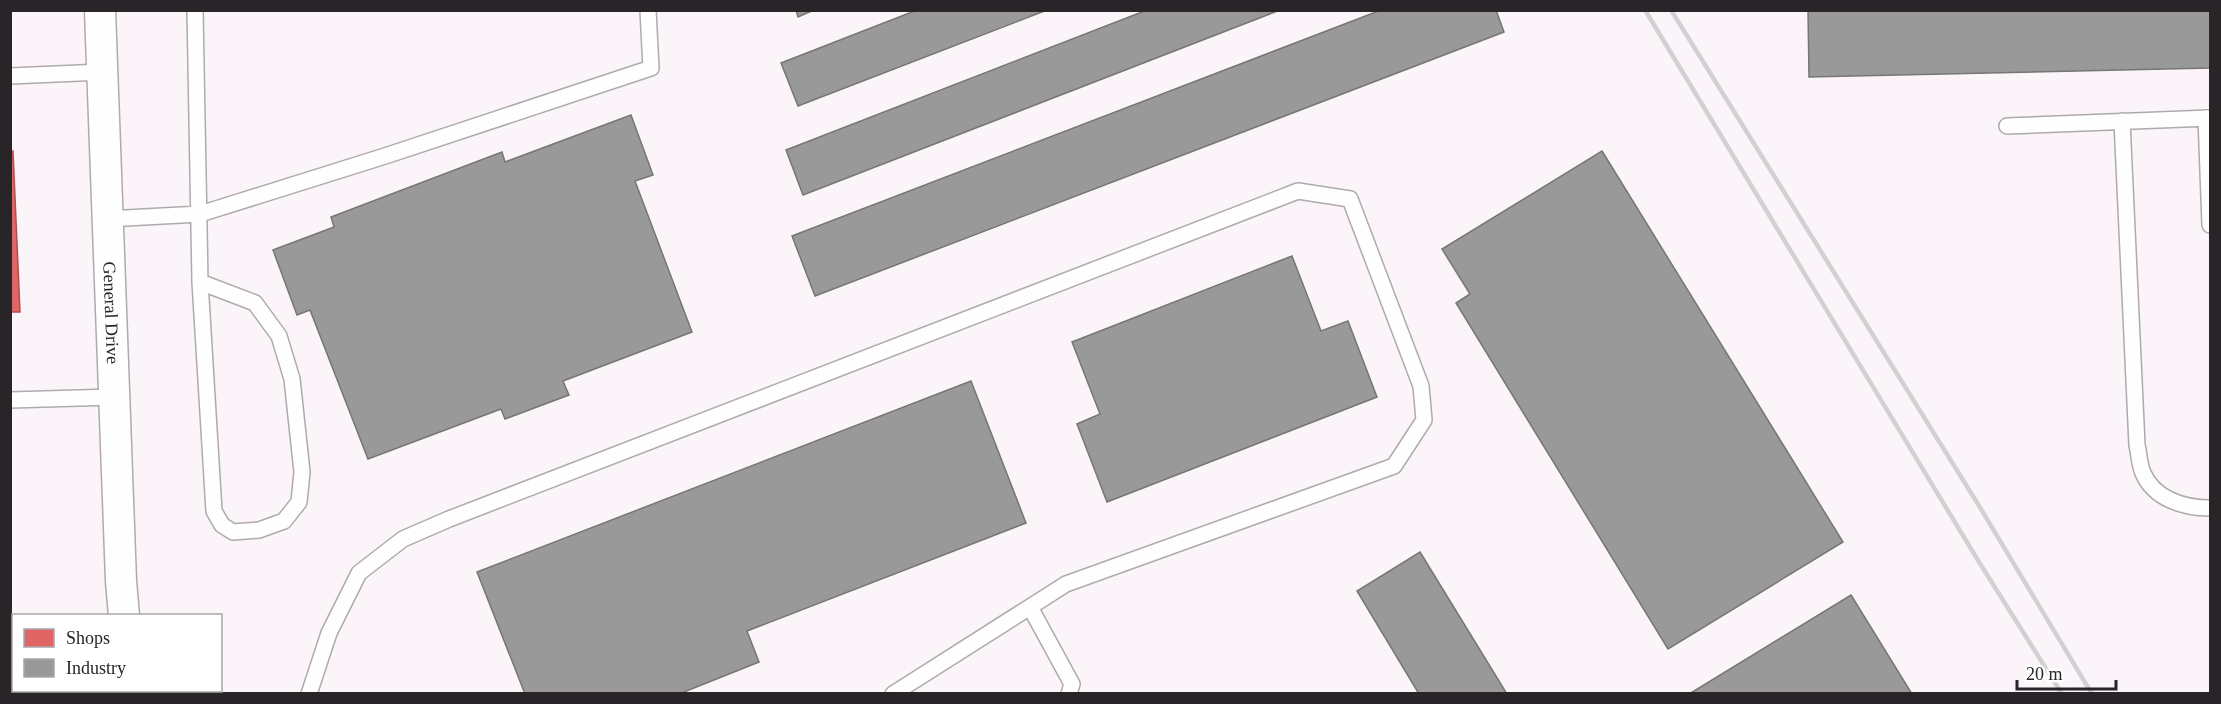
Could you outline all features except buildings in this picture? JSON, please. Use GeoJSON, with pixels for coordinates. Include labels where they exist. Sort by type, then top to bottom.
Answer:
{"type":"FeatureCollection","features":[{"type":"Feature","properties":{"kind":"street","name":"General Drive"},"geometry":{"type":"LineString","coordinates":[[100,10],[124,614]]}},
{"type":"Feature","properties":{"kind":"lane"},"geometry":{"type":"LineString","coordinates":[[195,10],[200,282],[214,511],[222,525],[233,532],[260,530],[284,521],[299,502],[302,472],[292,379],[279,336],[255,303],[200,282]]}},
{"type":"Feature","properties":{"kind":"lane"},"geometry":{"type":"LineString","coordinates":[[107,219],[200,214],[651,68],[648,10]]}},
{"type":"Feature","properties":{"kind":"lane"},"geometry":{"type":"LineString","coordinates":[[10,76],[102,72]]}},
{"type":"Feature","properties":{"kind":"lane"},"geometry":{"type":"LineString","coordinates":[[2007,126],[2208,118],[2211,225]]}},
{"type":"Feature","properties":{"kind":"lane"},"geometry":{"type":"LineString","coordinates":[[2122,121],[2137,445],[2143,473],[2154,489],[2172,502],[2211,508]]}},
{"type":"Feature","properties":{"kind":"lane"},"geometry":{"type":"LineString","coordinates":[[309,693],[329,633],[359,573],[403,539],[1298,191],[1350,199],[1421,386],[1424,420],[1394,466],[1066,584],[892,693]]}},
{"type":"Feature","properties":{"kind":"lane"},"geometry":{"type":"LineString","coordinates":[[10,400],[114,397]]}},
{"type":"Feature","properties":{"kind":"lane"},"geometry":{"type":"LineString","coordinates":[[1030,607],[1072,684],[1069,693]]}},
{"type":"Feature","properties":{"kind":"railway"},"geometry":{"type":"LineString","coordinates":[[1645,10],[1979,562],[2062,694]]}},
{"type":"Feature","properties":{"kind":"railway"},"geometry":{"type":"LineString","coordinates":[[1671,10],[1981,509],[2092,694]]}}]}
